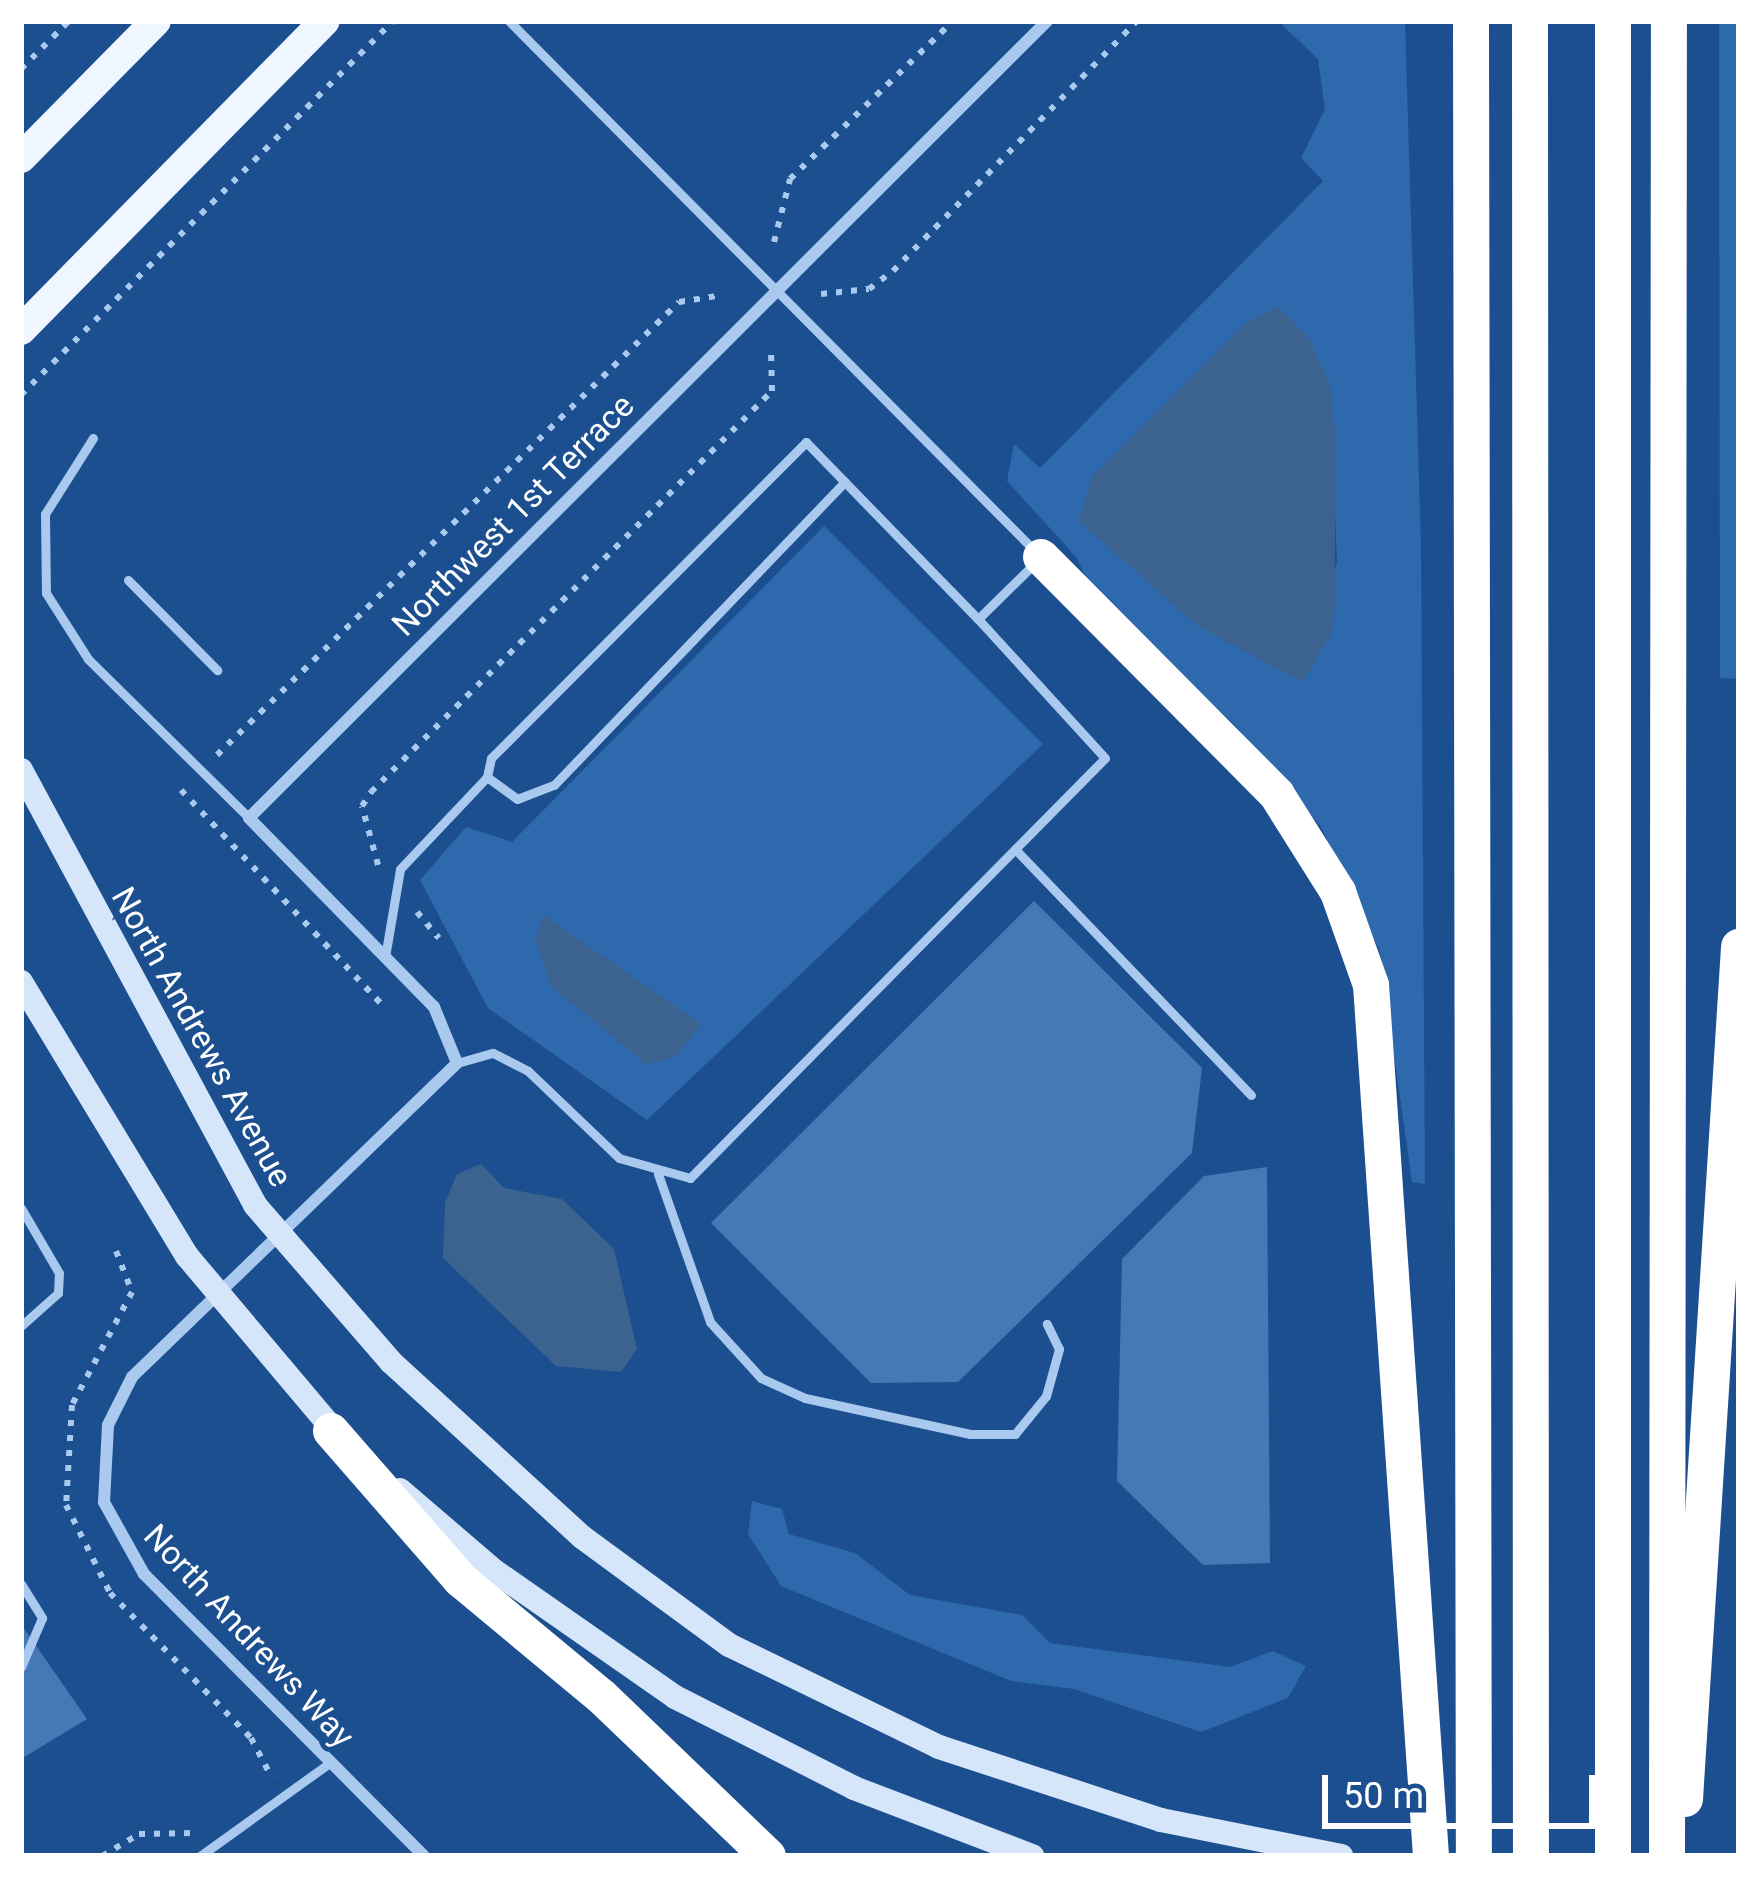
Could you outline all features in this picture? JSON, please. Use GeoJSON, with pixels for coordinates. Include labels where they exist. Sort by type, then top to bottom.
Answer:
{"type":"FeatureCollection","features":[{"type":"Feature","properties":{"kind":"highway"},"geometry":{"type":"LineString","coordinates":[[1471,21],[1474,1856]]}},
{"type":"Feature","properties":{"kind":"highway"},"geometry":{"type":"LineString","coordinates":[[1530,21],[1531,1856]]}},
{"type":"Feature","properties":{"kind":"highway"},"geometry":{"type":"LineString","coordinates":[[1613,21],[1613,1856]]}},
{"type":"Feature","properties":{"kind":"highway"},"geometry":{"type":"LineString","coordinates":[[1667,1856],[1669,21]]}},
{"type":"Feature","properties":{"kind":"highway"},"geometry":{"type":"LineString","coordinates":[[1041,557],[1277,795],[1338,892],[1371,985],[1432,1856]]}},
{"type":"Feature","properties":{"kind":"highway"},"geometry":{"type":"LineString","coordinates":[[1679,1856],[1702,1646],[1708,1322],[1739,947]]}},
{"type":"Feature","properties":{"kind":"highway"},"geometry":{"type":"LineString","coordinates":[[331,1431],[461,1580],[602,1697],[768,1856]]}},
{"type":"Feature","properties":{"kind":"main road"},"geometry":{"type":"LineString","coordinates":[[21,158],[156,21]]}},
{"type":"Feature","properties":{"kind":"main road"},"geometry":{"type":"LineString","coordinates":[[21,330],[325,21]]}},
{"type":"Feature","properties":{"kind":"main road","name":"North Andrews Avenue"},"geometry":{"type":"LineString","coordinates":[[21,770],[201,1118],[280,1237],[510,1475],[729,1645],[1016,1777],[1160,1820],[1341,1856]]}},
{"type":"Feature","properties":{"kind":"main road"},"geometry":{"type":"LineString","coordinates":[[21,982],[215,1294],[331,1431],[494,1570],[675,1697],[833,1778],[1032,1856]]}},
{"type":"Feature","properties":{"kind":"street","name":"Northwest 1st Terrace"},"geometry":{"type":"LineString","coordinates":[[249,818],[1047,21]]}},
{"type":"Feature","properties":{"kind":"street"},"geometry":{"type":"LineString","coordinates":[[249,818],[434,1007],[457,1063]]}},
{"type":"Feature","properties":{"kind":"street","name":"North Andrews Way"},"geometry":{"type":"LineString","coordinates":[[424,1856],[144,1574],[104,1502],[102,1451],[117,1401],[215,1294],[280,1237],[457,1063]]}},
{"type":"Feature","properties":{"kind":"lane"},"geometry":{"type":"LineString","coordinates":[[509,21],[1041,557],[978,619]]}},
{"type":"Feature","properties":{"kind":"lane"},"geometry":{"type":"LineString","coordinates":[[93,438],[45,514],[46,593],[97,668],[249,818]]}},
{"type":"Feature","properties":{"kind":"lane"},"geometry":{"type":"LineString","coordinates":[[385,957],[400,869],[487,777],[491,758],[775,466],[806,442],[1105,758],[690,1178],[658,1174],[619,1158],[528,1071],[493,1053],[457,1063]]}},
{"type":"Feature","properties":{"kind":"lane"},"geometry":{"type":"LineString","coordinates":[[487,777],[517,800],[554,784],[845,482]]}},
{"type":"Feature","properties":{"kind":"lane"},"geometry":{"type":"LineString","coordinates":[[128,580],[217,670]]}},
{"type":"Feature","properties":{"kind":"lane"},"geometry":{"type":"LineString","coordinates":[[1016,848],[1251,1095]]}},
{"type":"Feature","properties":{"kind":"lane"},"geometry":{"type":"LineString","coordinates":[[658,1174],[710,1322],[761,1378],[805,1398],[970,1434],[1016,1434],[1046,1396],[1059,1349],[1047,1324]]}},
{"type":"Feature","properties":{"kind":"lane"},"geometry":{"type":"LineString","coordinates":[[21,1208],[58,1273],[58,1293],[21,1327]]}},
{"type":"Feature","properties":{"kind":"lane"},"geometry":{"type":"LineString","coordinates":[[21,1584],[42,1618],[21,1667]]}},
{"type":"Feature","properties":{"kind":"lane"},"geometry":{"type":"LineString","coordinates":[[200,1856],[331,1762]]}},
{"type":"Feature","properties":{"kind":"path"},"geometry":{"type":"LineString","coordinates":[[21,69],[69,21]]}},
{"type":"Feature","properties":{"kind":"path"},"geometry":{"type":"LineString","coordinates":[[21,395],[393,21]]}},
{"type":"Feature","properties":{"kind":"path"},"geometry":{"type":"LineString","coordinates":[[774,242],[790,179],[953,21]]}},
{"type":"Feature","properties":{"kind":"path"},"geometry":{"type":"LineString","coordinates":[[821,294],[868,289],[893,271],[1137,21]]}},
{"type":"Feature","properties":{"kind":"path"},"geometry":{"type":"LineString","coordinates":[[216,755],[679,302],[718,296]]}},
{"type":"Feature","properties":{"kind":"path"},"geometry":{"type":"LineString","coordinates":[[380,868],[362,806],[371,792],[772,391],[771,350]]}},
{"type":"Feature","properties":{"kind":"path"},"geometry":{"type":"LineString","coordinates":[[181,790],[382,1005]]}},
{"type":"Feature","properties":{"kind":"path"},"geometry":{"type":"LineString","coordinates":[[413,903],[439,938]]}},
{"type":"Feature","properties":{"kind":"shaded area"},"geometry":{"type":"Polygon","coordinates":[[[1278,21],[1405,21],[1421,545],[1425,1184],[1412,1182],[1379,949],[1321,827],[1233,723],[1095,595],[1076,557],[1007,481],[1014,444],[1040,468],[1323,181],[1301,158],[1325,109],[1318,59],[1278,21]],[[1330,384],[1264,657],[1302,682],[1337,562],[1330,384]]]}},
{"type":"Feature","properties":{"kind":"shaded area"},"geometry":{"type":"Polygon","coordinates":[[[1719,21],[1739,21],[1739,679],[1720,678],[1719,21]]]}},
{"type":"Feature","properties":{"kind":"shaded area"},"geometry":{"type":"Polygon","coordinates":[[[1278,306],[1310,340],[1330,384],[1336,439],[1334,630],[1302,682],[1196,625],[1079,521],[1092,477],[1248,321],[1278,306]]]}},
{"type":"Feature","properties":{"kind":"shaded area"},"geometry":{"type":"Polygon","coordinates":[[[824,526],[1043,744],[647,1120],[488,1008],[420,880],[466,827],[512,842],[824,526]]]}},
{"type":"Feature","properties":{"kind":"shaded area"},"geometry":{"type":"Polygon","coordinates":[[[543,915],[701,1024],[675,1057],[646,1064],[552,987],[535,939],[543,915]]]}},
{"type":"Feature","properties":{"kind":"shaded area"},"geometry":{"type":"Polygon","coordinates":[[[481,1164],[504,1188],[562,1199],[614,1249],[637,1349],[621,1372],[556,1366],[443,1258],[445,1203],[457,1174],[481,1164]]]}},
{"type":"Feature","properties":{"kind":"shaded area"},"geometry":{"type":"Polygon","coordinates":[[[752,1501],[782,1509],[789,1534],[855,1553],[910,1595],[1022,1615],[1050,1643],[1230,1667],[1273,1651],[1306,1666],[1288,1698],[1201,1732],[1074,1689],[1011,1681],[781,1586],[748,1534],[752,1501]]]}},
{"type":"Feature","properties":{"kind":"building"},"geometry":{"type":"Polygon","coordinates":[[[1034,901],[1202,1068],[1192,1153],[958,1382],[871,1383],[711,1223],[1034,901]]]}},
{"type":"Feature","properties":{"kind":"building"},"geometry":{"type":"Polygon","coordinates":[[[1267,1167],[1270,1563],[1203,1565],[1117,1481],[1122,1259],[1204,1176],[1267,1167]]]}},
{"type":"Feature","properties":{"kind":"building"},"geometry":{"type":"Polygon","coordinates":[[[21,1624],[87,1719],[21,1759],[21,1624]]]}}]}
